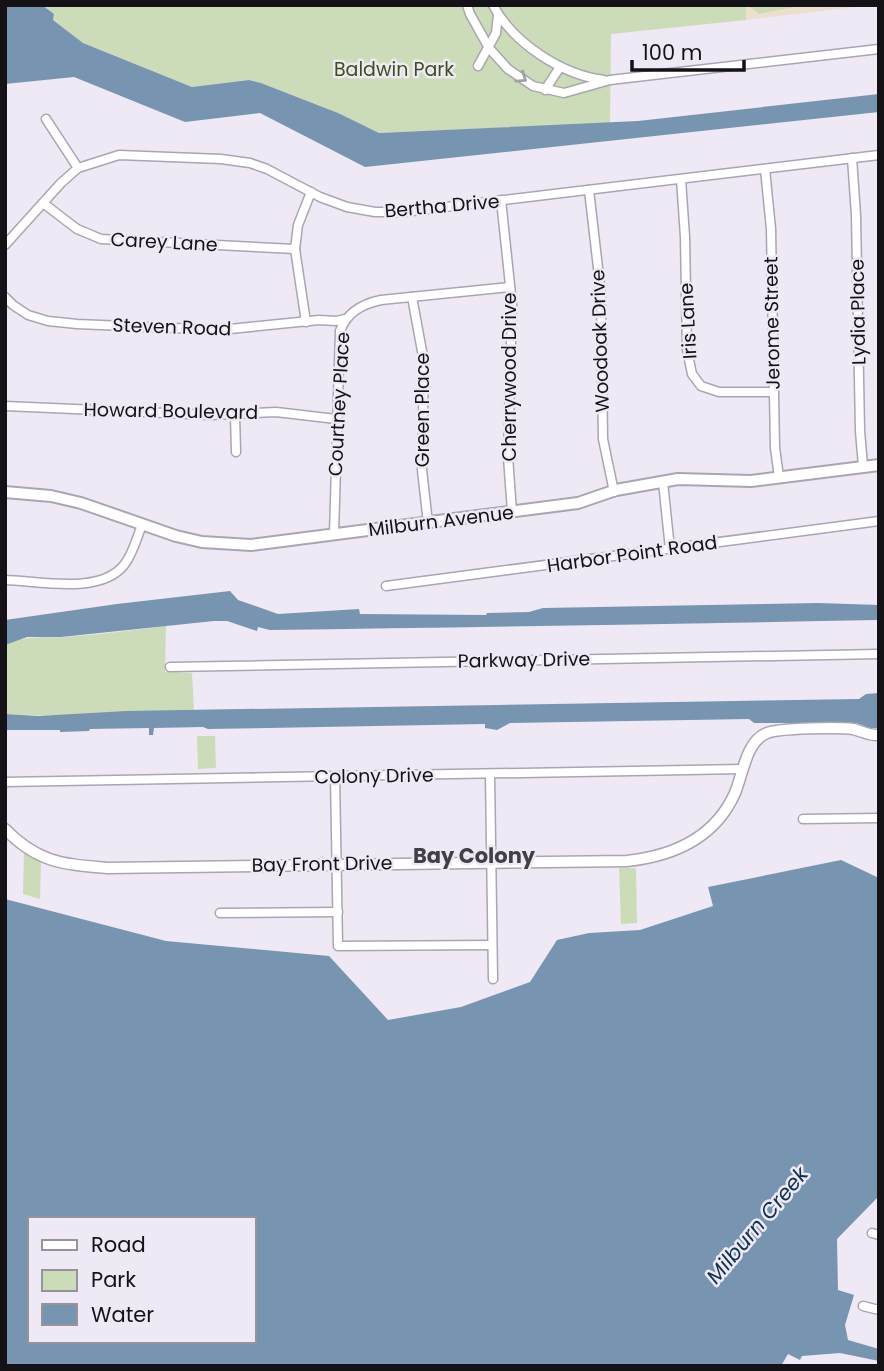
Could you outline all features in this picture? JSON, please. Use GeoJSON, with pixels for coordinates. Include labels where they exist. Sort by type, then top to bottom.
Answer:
{"type":"FeatureCollection","features":[{"type":"Feature","properties":{"kind":"main road","name":"Milburn Avenue"},"geometry":{"type":"LineString","coordinates":[[5,492],[61,498],[176,536],[230,545],[287,542],[578,503],[641,484],[695,478],[751,481],[879,465]]}},
{"type":"Feature","properties":{"kind":"street"},"geometry":{"type":"LineString","coordinates":[[467,5],[489,48],[520,78],[545,90],[564,93],[610,80],[879,49]]}},
{"type":"Feature","properties":{"kind":"street"},"geometry":{"type":"LineString","coordinates":[[494,5],[498,15],[536,52],[559,67],[587,78],[610,80]]}},
{"type":"Feature","properties":{"kind":"street"},"geometry":{"type":"LineString","coordinates":[[478,66],[496,33],[498,15]]}},
{"type":"Feature","properties":{"kind":"street"},"geometry":{"type":"LineString","coordinates":[[545,90],[559,67]]}},
{"type":"Feature","properties":{"kind":"street"},"geometry":{"type":"LineString","coordinates":[[46,119],[78,168]]}},
{"type":"Feature","properties":{"kind":"street","name":"Bertha Drive"},"geometry":{"type":"LineString","coordinates":[[5,245],[78,168],[119,155],[221,159],[250,163],[347,207],[375,212],[404,212],[879,155]]}},
{"type":"Feature","properties":{"kind":"street","name":"Lydia Place"},"geometry":{"type":"LineString","coordinates":[[852,158],[863,466]]}},
{"type":"Feature","properties":{"kind":"street","name":"Jerome Street"},"geometry":{"type":"LineString","coordinates":[[765,169],[771,229],[775,448],[779,477]]}},
{"type":"Feature","properties":{"kind":"street","name":"Iris Lane"},"geometry":{"type":"LineString","coordinates":[[681,179],[687,350],[692,374],[701,386],[719,392],[774,392]]}},
{"type":"Feature","properties":{"kind":"street","name":"Woodoak Drive"},"geometry":{"type":"LineString","coordinates":[[589,190],[601,294],[603,439],[614,492]]}},
{"type":"Feature","properties":{"kind":"street"},"geometry":{"type":"LineString","coordinates":[[306,322],[295,248],[299,225],[311,192]]}},
{"type":"Feature","properties":{"kind":"street","name":"Cherrywood Drive"},"geometry":{"type":"LineString","coordinates":[[501,200],[513,318],[508,457],[512,512]]}},
{"type":"Feature","properties":{"kind":"street","name":"Carey Lane"},"geometry":{"type":"LineString","coordinates":[[43,203],[77,229],[101,239],[295,248]]}},
{"type":"Feature","properties":{"kind":"street","name":"Courtney Place"},"geometry":{"type":"LineString","coordinates":[[334,535],[340,331],[345,318],[368,302],[510,287]]}},
{"type":"Feature","properties":{"kind":"street","name":"Steven Road"},"geometry":{"type":"LineString","coordinates":[[5,297],[28,315],[48,321],[77,324],[220,330],[318,320],[336,321],[345,318]]}},
{"type":"Feature","properties":{"kind":"street","name":"Green Place"},"geometry":{"type":"LineString","coordinates":[[411,297],[424,362],[422,470],[428,523]]}},
{"type":"Feature","properties":{"kind":"street","name":"Howard Boulevard"},"geometry":{"type":"LineString","coordinates":[[5,406],[157,414],[235,415],[276,412],[336,419]]}},
{"type":"Feature","properties":{"kind":"street"},"geometry":{"type":"LineString","coordinates":[[235,415],[236,452]]}},
{"type":"Feature","properties":{"kind":"street"},"geometry":{"type":"LineString","coordinates":[[663,482],[670,549]]}},
{"type":"Feature","properties":{"kind":"street","name":"Harbor Point Road"},"geometry":{"type":"LineString","coordinates":[[386,586],[879,521]]}},
{"type":"Feature","properties":{"kind":"street"},"geometry":{"type":"LineString","coordinates":[[5,580],[83,583],[109,578],[127,560],[142,525]]}},
{"type":"Feature","properties":{"kind":"street","name":"Parkway Drive"},"geometry":{"type":"LineString","coordinates":[[170,667],[879,654]]}},
{"type":"Feature","properties":{"kind":"street","name":"Bay Front Drive"},"geometry":{"type":"LineString","coordinates":[[5,829],[19,843],[38,855],[62,864],[107,868],[650,858],[671,853],[691,843],[714,824],[734,794],[752,745],[761,736],[775,731],[853,729],[879,735]]}},
{"type":"Feature","properties":{"kind":"street","name":"Colony Drive"},"geometry":{"type":"LineString","coordinates":[[5,782],[743,769]]}},
{"type":"Feature","properties":{"kind":"street"},"geometry":{"type":"LineString","coordinates":[[490,774],[493,979]]}},
{"type":"Feature","properties":{"kind":"street"},"geometry":{"type":"LineString","coordinates":[[335,776],[338,946],[492,945]]}},
{"type":"Feature","properties":{"kind":"street"},"geometry":{"type":"LineString","coordinates":[[803,819],[879,818]]}},
{"type":"Feature","properties":{"kind":"street"},"geometry":{"type":"LineString","coordinates":[[220,913],[338,912]]}},
{"type":"Feature","properties":{"kind":"street"},"geometry":{"type":"LineString","coordinates":[[863,1306],[879,1310]]}},
{"type":"Feature","properties":{"kind":"shaded area"},"geometry":{"type":"Polygon","coordinates":[[[746,5],[872,5],[746,20],[746,5]]]}},
{"type":"Feature","properties":{"kind":"green space","name":"Baldwin Park"},"geometry":{"type":"Polygon","coordinates":[[[42,5],[746,5],[746,20],[611,34],[610,123],[379,133],[323,107],[249,80],[192,87],[83,43],[53,20],[54,14],[42,5]]]}},
{"type":"Feature","properties":{"kind":"green space"},"geometry":{"type":"Polygon","coordinates":[[[748,5],[799,5],[799,6],[759,14],[748,5]]]}},
{"type":"Feature","properties":{"kind":"green space"},"geometry":{"type":"Polygon","coordinates":[[[166,626],[165,672],[192,673],[194,711],[5,714],[5,645],[26,638],[89,635],[166,626]]]}},
{"type":"Feature","properties":{"kind":"green space"},"geometry":{"type":"Polygon","coordinates":[[[197,736],[215,736],[216,768],[198,769],[197,736]]]}},
{"type":"Feature","properties":{"kind":"green space"},"geometry":{"type":"Polygon","coordinates":[[[24,853],[41,862],[40,899],[23,894],[24,853]]]}},
{"type":"Feature","properties":{"kind":"green space"},"geometry":{"type":"Polygon","coordinates":[[[619,868],[636,868],[637,923],[621,924],[619,868]]]}},
{"type":"Feature","properties":{"kind":"water"},"geometry":{"type":"Polygon","coordinates":[[[5,5],[42,5],[54,14],[53,20],[83,43],[192,87],[249,80],[338,113],[379,133],[638,121],[879,94],[879,112],[365,167],[260,113],[185,122],[74,77],[5,84],[5,5]]]}},
{"type":"Feature","properties":{"kind":"water"},"geometry":{"type":"Polygon","coordinates":[[[230,591],[238,600],[278,614],[359,609],[360,614],[486,615],[529,612],[543,608],[819,603],[879,605],[879,620],[270,630],[258,627],[257,631],[227,621],[214,621],[61,637],[27,637],[5,645],[5,620],[230,591]]]}},
{"type":"Feature","properties":{"kind":"water"},"geometry":{"type":"Polygon","coordinates":[[[879,693],[879,728],[856,723],[754,723],[749,719],[510,723],[497,730],[485,728],[485,724],[154,728],[153,735],[149,735],[149,728],[60,732],[5,730],[5,714],[38,716],[126,711],[859,699],[866,694],[879,693]]]}},
{"type":"Feature","properties":{"kind":"water","name":"Milburn Creek"},"geometry":{"type":"Polygon","coordinates":[[[841,860],[879,878],[879,1196],[837,1239],[838,1290],[854,1295],[845,1325],[848,1340],[879,1349],[879,1361],[840,1353],[802,1356],[800,1360],[788,1354],[781,1366],[5,1366],[5,899],[166,941],[329,956],[388,1020],[461,1007],[530,982],[557,940],[589,933],[640,930],[713,906],[708,887],[841,860]]]}},
{"type":"Feature","properties":{"kind":"district","name":"Bay Colony"},"geometry":{"type":"Point","coordinates":[474,855]}}]}
